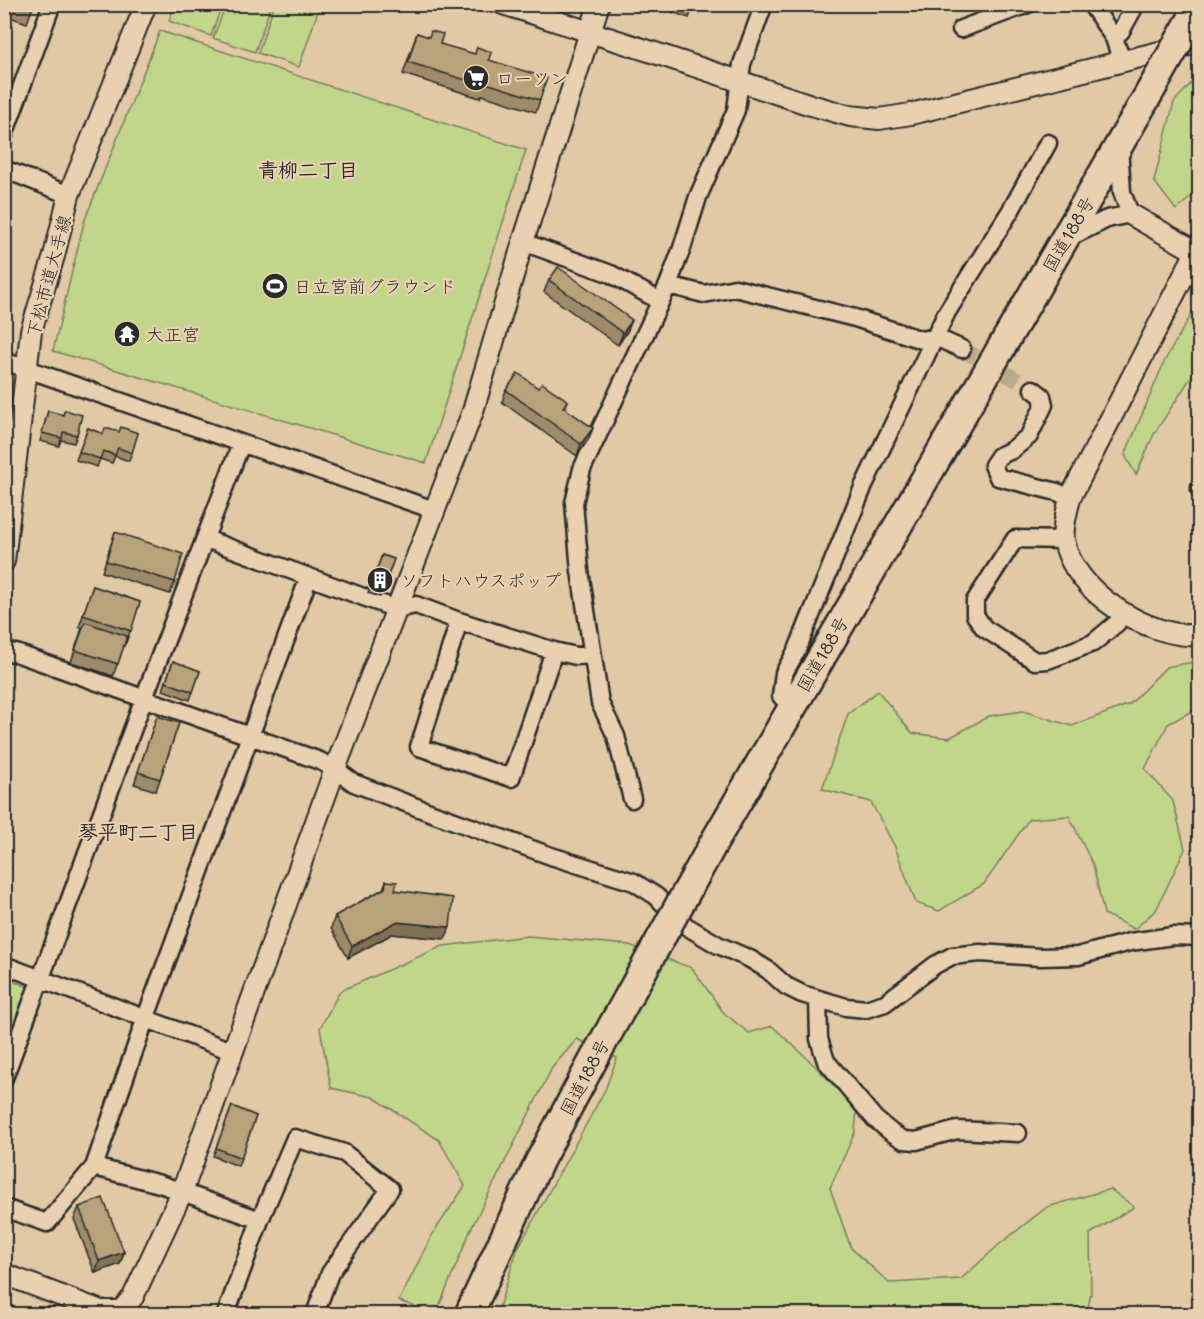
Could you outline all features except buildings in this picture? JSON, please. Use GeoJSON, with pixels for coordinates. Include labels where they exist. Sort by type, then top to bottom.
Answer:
{"type":"FeatureCollection","features":[{"type":"Feature","properties":{"kind":"highway","name":"国道188号"},"geometry":{"type":"LineString","coordinates":[[469,1314],[540,1160],[717,837],[791,706],[1151,90],[1197,22]]}},
{"type":"Feature","properties":{"kind":"street"},"geometry":{"type":"LineString","coordinates":[[4,135],[52,4]]}},
{"type":"Feature","properties":{"kind":"street","name":"下松市道大手線"},"geometry":{"type":"LineString","coordinates":[[4,561],[31,331],[54,256],[69,195],[146,4]]}},
{"type":"Feature","properties":{"kind":"street"},"geometry":{"type":"LineString","coordinates":[[503,4],[811,105],[850,116],[879,119],[911,114],[1122,61],[1197,22]]}},
{"type":"Feature","properties":{"kind":"street"},"geometry":{"type":"LineString","coordinates":[[4,1274],[101,1311],[122,1313],[133,1297],[182,1192],[335,769],[473,411],[523,242],[599,4]]}},
{"type":"Feature","properties":{"kind":"street"},"geometry":{"type":"LineString","coordinates":[[632,799],[616,736],[600,703],[580,571],[574,503],[582,469],[668,285],[698,197],[736,110],[742,64],[764,4]]}},
{"type":"Feature","properties":{"kind":"street"},"geometry":{"type":"LineString","coordinates":[[961,29],[1028,4]]}},
{"type":"Feature","properties":{"kind":"street"},"geometry":{"type":"LineString","coordinates":[[1091,4],[1114,38],[1122,61]]}},
{"type":"Feature","properties":{"kind":"street"},"geometry":{"type":"LineString","coordinates":[[1114,38],[1121,31],[1136,4]]}},
{"type":"Feature","properties":{"kind":"street"},"geometry":{"type":"LineString","coordinates":[[791,706],[781,696],[784,673],[796,650],[864,484],[947,312],[1011,210],[1048,143]]}},
{"type":"Feature","properties":{"kind":"street"},"geometry":{"type":"LineString","coordinates":[[1119,145],[1122,192],[1130,214]]}},
{"type":"Feature","properties":{"kind":"street"},"geometry":{"type":"LineString","coordinates":[[4,170],[69,195]]}},
{"type":"Feature","properties":{"kind":"street"},"geometry":{"type":"LineString","coordinates":[[1065,239],[1107,219],[1130,214],[1197,248],[1070,498],[1064,523],[1064,540],[1073,566],[1091,589],[1122,613],[1153,627],[1190,636],[1200,635]]}},
{"type":"Feature","properties":{"kind":"street"},"geometry":{"type":"LineString","coordinates":[[523,242],[611,274],[660,302]]}},
{"type":"Feature","properties":{"kind":"street"},"geometry":{"type":"LineString","coordinates":[[668,285],[704,294],[735,288],[855,318],[922,340],[935,337],[962,350]]}},
{"type":"Feature","properties":{"kind":"street"},"geometry":{"type":"LineString","coordinates":[[4,361],[434,510]]}},
{"type":"Feature","properties":{"kind":"street"},"geometry":{"type":"LineString","coordinates":[[1033,389],[1042,396],[1044,405],[1029,436],[1012,450],[999,456],[993,465],[998,477],[1057,492],[1070,498]]}},
{"type":"Feature","properties":{"kind":"street"},"geometry":{"type":"LineString","coordinates":[[4,1078],[144,698],[241,444]]}},
{"type":"Feature","properties":{"kind":"street"},"geometry":{"type":"LineString","coordinates":[[206,539],[396,609],[416,605],[554,651],[576,657],[592,655]]}},
{"type":"Feature","properties":{"kind":"street"},"geometry":{"type":"LineString","coordinates":[[1064,540],[1015,539],[975,601],[975,615],[984,628],[1035,661],[1048,660],[1093,642],[1117,623],[1122,613]]}},
{"type":"Feature","properties":{"kind":"street"},"geometry":{"type":"LineString","coordinates":[[4,1208],[47,1223],[94,1167],[146,1017],[309,577]]}},
{"type":"Feature","properties":{"kind":"street"},"geometry":{"type":"LineString","coordinates":[[459,621],[419,747],[512,778],[554,651]]}},
{"type":"Feature","properties":{"kind":"street"},"geometry":{"type":"LineString","coordinates":[[4,652],[16,653],[320,761],[354,783],[424,810],[581,866],[634,882],[656,896],[686,926],[718,945],[759,964],[786,986],[802,994],[846,1007],[866,1009],[885,1003],[935,965],[952,956],[980,953],[1040,957],[1078,956],[1130,942],[1173,936],[1200,937]]}},
{"type":"Feature","properties":{"kind":"street"},"geometry":{"type":"LineString","coordinates":[[4,965],[234,1052]]}},
{"type":"Feature","properties":{"kind":"street"},"geometry":{"type":"LineString","coordinates":[[818,999],[819,1040],[826,1061],[875,1119],[892,1132],[904,1140],[916,1141],[957,1130],[1018,1133]]}},
{"type":"Feature","properties":{"kind":"street"},"geometry":{"type":"LineString","coordinates":[[226,1314],[260,1220],[295,1138],[344,1153],[390,1189],[330,1273],[315,1314]]}},
{"type":"Feature","properties":{"kind":"street"},"geometry":{"type":"LineString","coordinates":[[94,1167],[160,1184],[260,1220]]}},
{"type":"Feature","properties":{"kind":"green space"},"geometry":{"type":"Polygon","coordinates":[[[175,5],[222,5],[211,36],[169,21],[175,5]]]}},
{"type":"Feature","properties":{"kind":"green space"},"geometry":{"type":"Polygon","coordinates":[[[226,5],[271,5],[255,52],[213,38],[226,5]]]}},
{"type":"Feature","properties":{"kind":"green space"},"geometry":{"type":"Polygon","coordinates":[[[274,5],[320,5],[299,67],[258,53],[274,5]]]}},
{"type":"Feature","properties":{"kind":"green space","name":"日立宮前グラウンド"},"geometry":{"type":"Polygon","coordinates":[[[160,31],[526,150],[426,463],[53,351],[84,222],[160,31]]]}},
{"type":"Feature","properties":{"kind":"green space"},"geometry":{"type":"Polygon","coordinates":[[[1199,75],[1199,190],[1176,210],[1154,181],[1174,102],[1199,75]]]}},
{"type":"Feature","properties":{"kind":"green space"},"geometry":{"type":"Polygon","coordinates":[[[1199,301],[1199,365],[1154,434],[1136,475],[1125,455],[1165,360],[1199,301]]]}},
{"type":"Feature","properties":{"kind":"green space"},"geometry":{"type":"Polygon","coordinates":[[[1199,661],[1199,707],[1168,724],[1145,769],[1173,801],[1185,849],[1156,910],[1134,929],[1104,914],[1093,865],[1069,816],[1029,819],[984,884],[939,911],[916,903],[895,847],[871,802],[822,789],[848,714],[878,691],[912,733],[949,738],[989,716],[1023,711],[1072,726],[1130,704],[1166,667],[1199,661]]]}},
{"type":"Feature","properties":{"kind":"green space"},"geometry":{"type":"Polygon","coordinates":[[[528,936],[629,945],[692,968],[724,1013],[749,1033],[772,1026],[807,1058],[857,1108],[855,1132],[830,1188],[851,1248],[889,1283],[961,1279],[1001,1243],[1047,1207],[1110,1189],[1134,1207],[1090,1234],[1091,1292],[1087,1314],[497,1314],[517,1250],[605,1090],[617,1058],[577,1039],[552,1068],[471,1229],[436,1314],[399,1301],[432,1235],[465,1186],[439,1140],[373,1097],[331,1088],[320,1028],[340,991],[443,946],[528,936]]]}},
{"type":"Feature","properties":{"kind":"green space"},"geometry":{"type":"Polygon","coordinates":[[[5,978],[31,988],[5,1061],[5,978]]]}},
{"type":"Feature","properties":{"kind":"tunnel"},"geometry":{"type":"LineString","coordinates":[[962,349],[1033,389]]}},
{"type":"Feature","properties":{"kind":"place","name":"ローソン"},"geometry":{"type":"Point","coordinates":[476,78]}},
{"type":"Feature","properties":{"kind":"place","name":"日立宮前グラウンド"},"geometry":{"type":"Point","coordinates":[275,286]}},
{"type":"Feature","properties":{"kind":"place","name":"大正宮"},"geometry":{"type":"Point","coordinates":[127,334]}},
{"type":"Feature","properties":{"kind":"place","name":"ソフトハウスポップ"},"geometry":{"type":"Point","coordinates":[380,580]}},
{"type":"Feature","properties":{"kind":"district","name":"青柳二丁目"},"geometry":{"type":"Point","coordinates":[308,169]}},
{"type":"Feature","properties":{"kind":"district","name":"琴平町二丁目"},"geometry":{"type":"Point","coordinates":[138,831]}}]}
